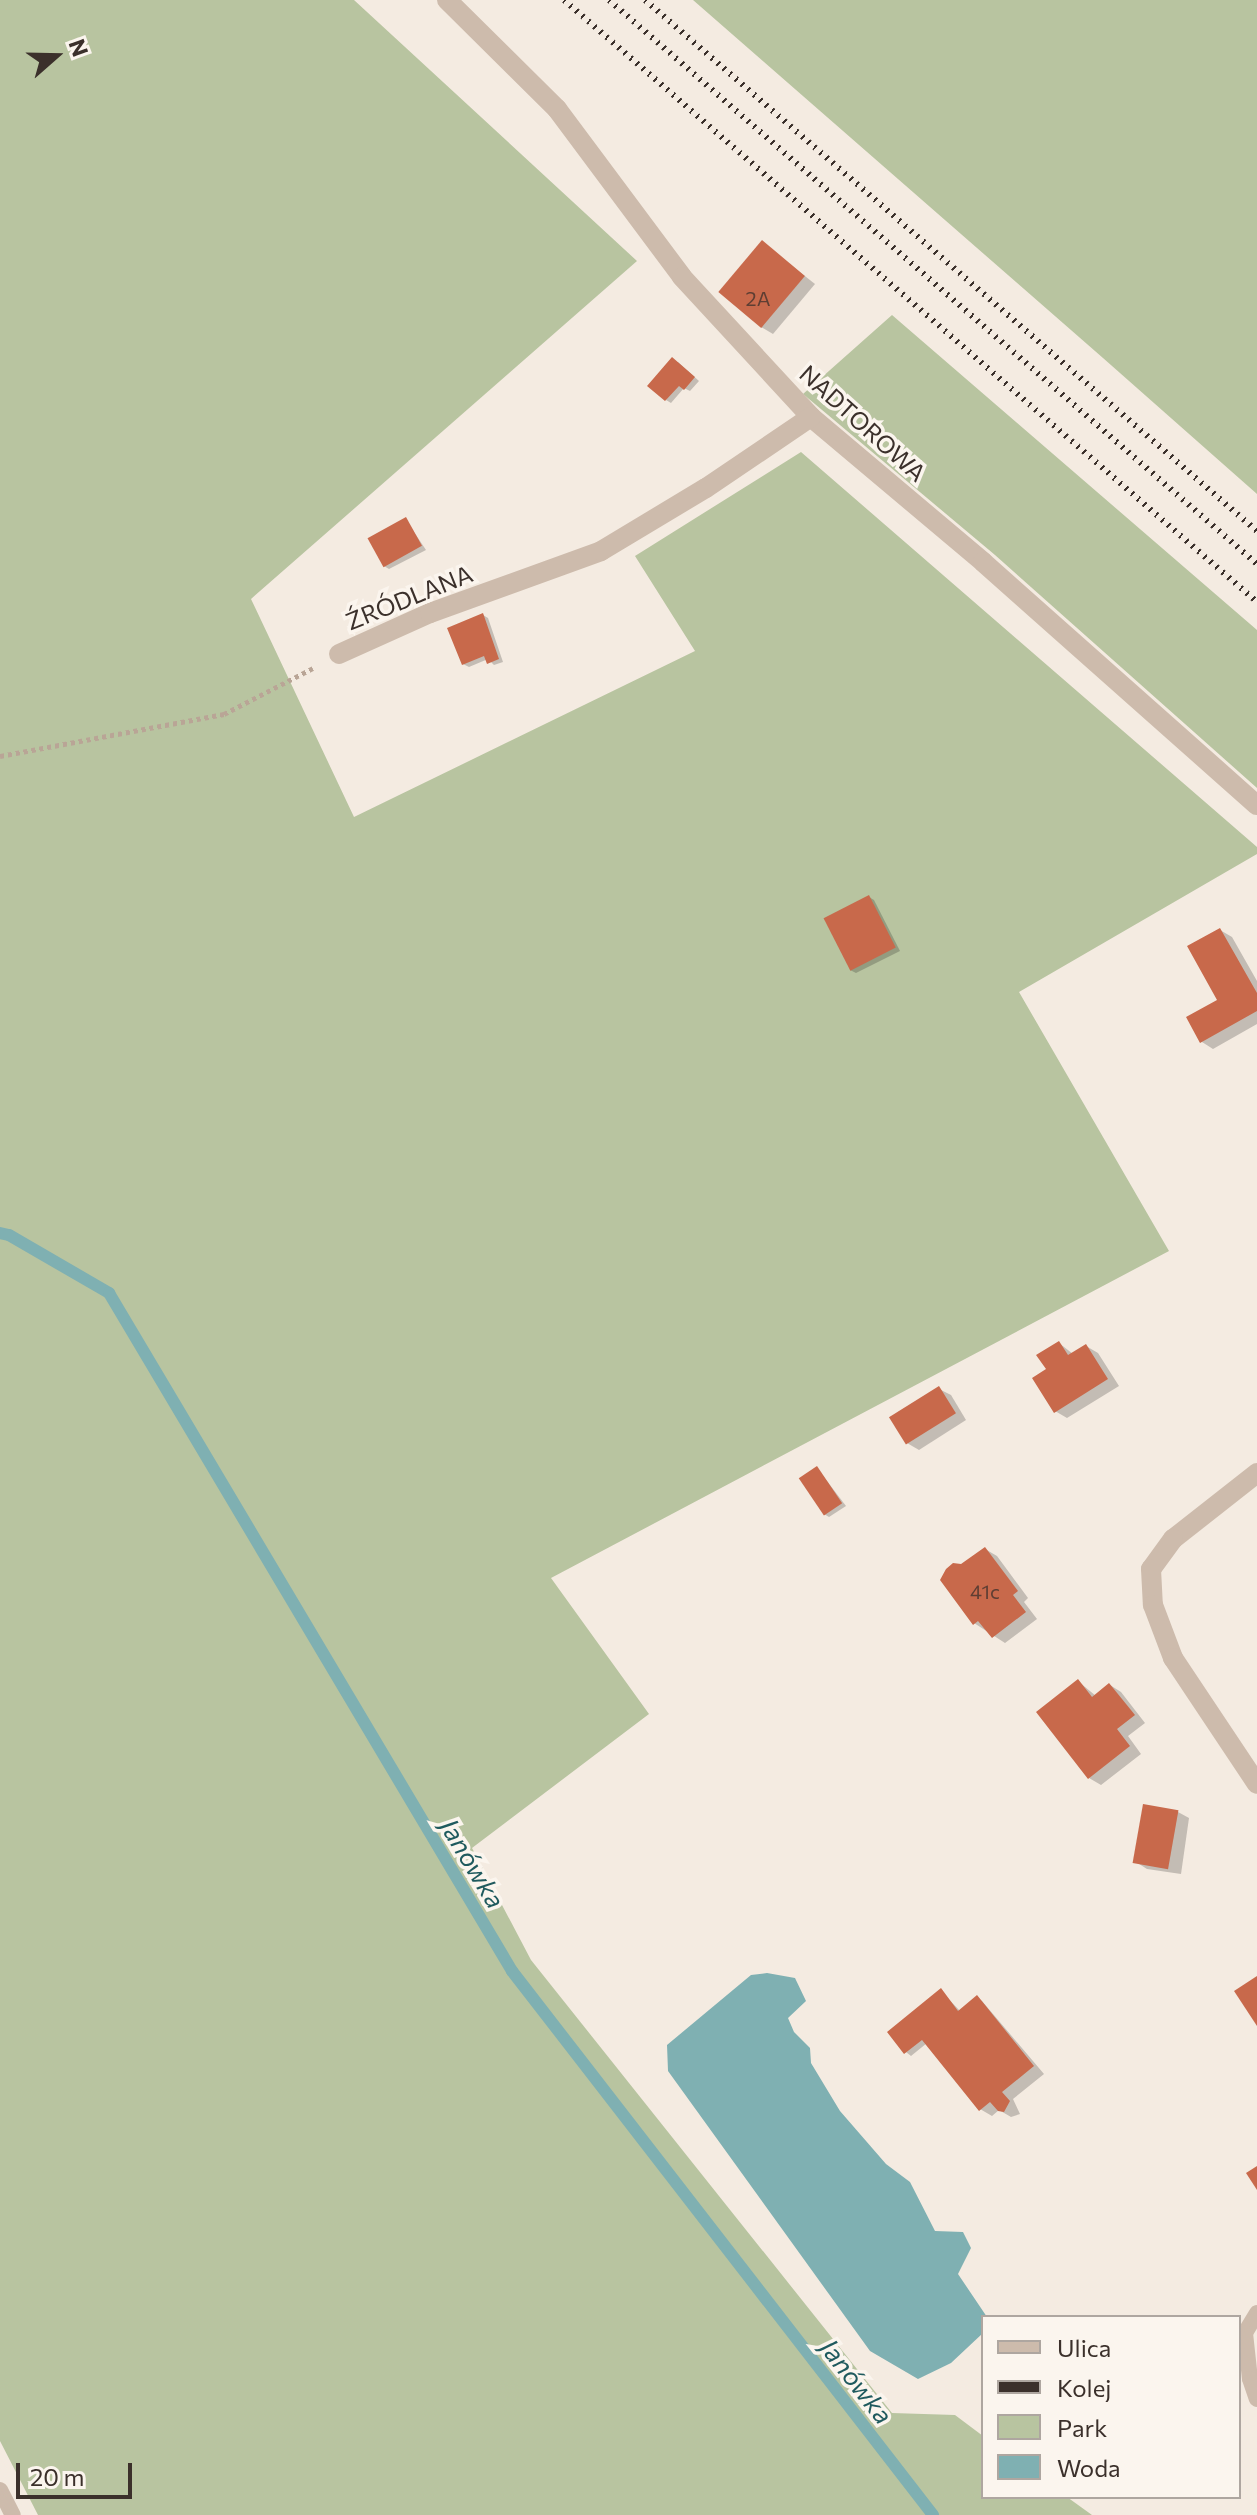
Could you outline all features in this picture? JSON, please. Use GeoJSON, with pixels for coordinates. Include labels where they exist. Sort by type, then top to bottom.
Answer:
{"type":"FeatureCollection","features":[{"type":"Feature","properties":{"kind":"street","name":"NADTOROWA"},"geometry":{"type":"LineString","coordinates":[[447,0],[557,109],[682,277],[811,417],[983,562],[1257,805]]}},
{"type":"Feature","properties":{"kind":"street","name":"ŹRÓDLANA"},"geometry":{"type":"LineString","coordinates":[[339,654],[430,613],[601,551],[706,488],[811,417]]}},
{"type":"Feature","properties":{"kind":"street"},"geometry":{"type":"LineString","coordinates":[[1257,1473],[1173,1539],[1151,1569],[1153,1605],[1173,1658],[1257,1784]]}},
{"type":"Feature","properties":{"kind":"lane"},"geometry":{"type":"LineString","coordinates":[[1257,2313],[1245,2333],[1250,2379],[1257,2399]]}},
{"type":"Feature","properties":{"kind":"lane"},"geometry":{"type":"LineString","coordinates":[[0,2490],[13,2515]]}},
{"type":"Feature","properties":{"kind":"path","name":"ŹRÓDLANA"},"geometry":{"type":"LineString","coordinates":[[0,756],[224,714],[339,654]]}},
{"type":"Feature","properties":{"kind":"green space"},"geometry":{"type":"Polygon","coordinates":[[[0,0],[354,0],[637,261],[251,599],[354,817],[695,651],[635,556],[801,452],[1257,847],[1257,854],[1019,992],[1169,1251],[551,1578],[649,1714],[472,1848],[531,1960],[892,2413],[955,2415],[981,2434],[981,2499],[1070,2499],[1092,2515],[38,2515],[0,2441],[0,0]]]}},
{"type":"Feature","properties":{"kind":"green space"},"geometry":{"type":"Polygon","coordinates":[[[693,0],[1257,0],[1257,494],[1103,358],[693,0]]]}},
{"type":"Feature","properties":{"kind":"green space"},"geometry":{"type":"Polygon","coordinates":[[[892,315],[1257,630],[1257,788],[995,555],[803,394],[892,315]]]}},
{"type":"Feature","properties":{"kind":"water"},"geometry":{"type":"Polygon","coordinates":[[[767,1973],[795,1978],[806,2001],[788,2018],[794,2032],[810,2048],[811,2063],[840,2111],[886,2164],[910,2182],[935,2231],[963,2232],[971,2248],[958,2274],[986,2315],[981,2315],[981,2335],[951,2363],[918,2379],[870,2351],[668,2071],[667,2045],[751,1975],[767,1973]]]}},
{"type":"Feature","properties":{"kind":"building"},"geometry":{"type":"Polygon","coordinates":[[[762,240],[805,276],[761,328],[718,292],[762,240]]]}},
{"type":"Feature","properties":{"kind":"building"},"geometry":{"type":"Polygon","coordinates":[[[672,357],[695,377],[684,390],[679,386],[665,401],[647,386],[672,357]]]}},
{"type":"Feature","properties":{"kind":"building"},"geometry":{"type":"Polygon","coordinates":[[[406,517],[422,546],[384,567],[368,538],[406,517]]]}},
{"type":"Feature","properties":{"kind":"building"},"geometry":{"type":"Polygon","coordinates":[[[483,613],[499,659],[487,664],[484,656],[462,665],[447,628],[483,613]]]}},
{"type":"Feature","properties":{"kind":"building"},"geometry":{"type":"Polygon","coordinates":[[[869,895],[896,948],[850,971],[824,918],[869,895]]]}},
{"type":"Feature","properties":{"kind":"building"},"geometry":{"type":"Polygon","coordinates":[[[1220,928],[1257,993],[1257,1011],[1200,1043],[1186,1017],[1217,1000],[1187,946],[1220,928]]]}},
{"type":"Feature","properties":{"kind":"building"},"geometry":{"type":"Polygon","coordinates":[[[1059,1341],[1068,1355],[1086,1344],[1108,1379],[1054,1413],[1032,1378],[1046,1369],[1036,1355],[1059,1341]]]}},
{"type":"Feature","properties":{"kind":"building"},"geometry":{"type":"Polygon","coordinates":[[[939,1386],[956,1413],[906,1444],[889,1417],[939,1386]]]}},
{"type":"Feature","properties":{"kind":"building"},"geometry":{"type":"Polygon","coordinates":[[[817,1466],[842,1503],[824,1516],[799,1478],[817,1466]]]}},
{"type":"Feature","properties":{"kind":"building"},"geometry":{"type":"Polygon","coordinates":[[[985,1547],[1018,1591],[1013,1595],[1026,1612],[992,1638],[978,1621],[973,1625],[940,1580],[953,1563],[961,1564],[985,1547]]]}},
{"type":"Feature","properties":{"kind":"building"},"geometry":{"type":"Polygon","coordinates":[[[1078,1679],[1092,1697],[1109,1683],[1135,1715],[1117,1729],[1130,1746],[1088,1779],[1036,1712],[1078,1679]]]}},
{"type":"Feature","properties":{"kind":"building"},"geometry":{"type":"Polygon","coordinates":[[[1143,1804],[1178,1810],[1168,1869],[1133,1863],[1143,1804]]]}},
{"type":"Feature","properties":{"kind":"building"},"geometry":{"type":"Polygon","coordinates":[[[1257,1976],[1257,2026],[1234,1991],[1257,1976]]]}},
{"type":"Feature","properties":{"kind":"building"},"geometry":{"type":"Polygon","coordinates":[[[941,1988],[958,2011],[977,1995],[1034,2066],[1002,2092],[1010,2101],[1004,2112],[998,2111],[990,2102],[979,2111],[922,2040],[904,2054],[887,2032],[941,1988]]]}},
{"type":"Feature","properties":{"kind":"building"},"geometry":{"type":"Polygon","coordinates":[[[1257,2166],[1257,2190],[1246,2173],[1257,2166]]]}},
{"type":"Feature","properties":{"kind":"waterway","name":"Janówka"},"geometry":{"type":"LineString","coordinates":[[0,1233],[9,1235],[109,1293],[512,1971],[933,2515]]}},
{"type":"Feature","properties":{"kind":"railway"},"geometry":{"type":"LineString","coordinates":[[564,0],[1257,602]]}},
{"type":"Feature","properties":{"kind":"railway"},"geometry":{"type":"LineString","coordinates":[[609,0],[1257,564]]}},
{"type":"Feature","properties":{"kind":"railway"},"geometry":{"type":"LineString","coordinates":[[645,0],[1257,531]]}}]}
